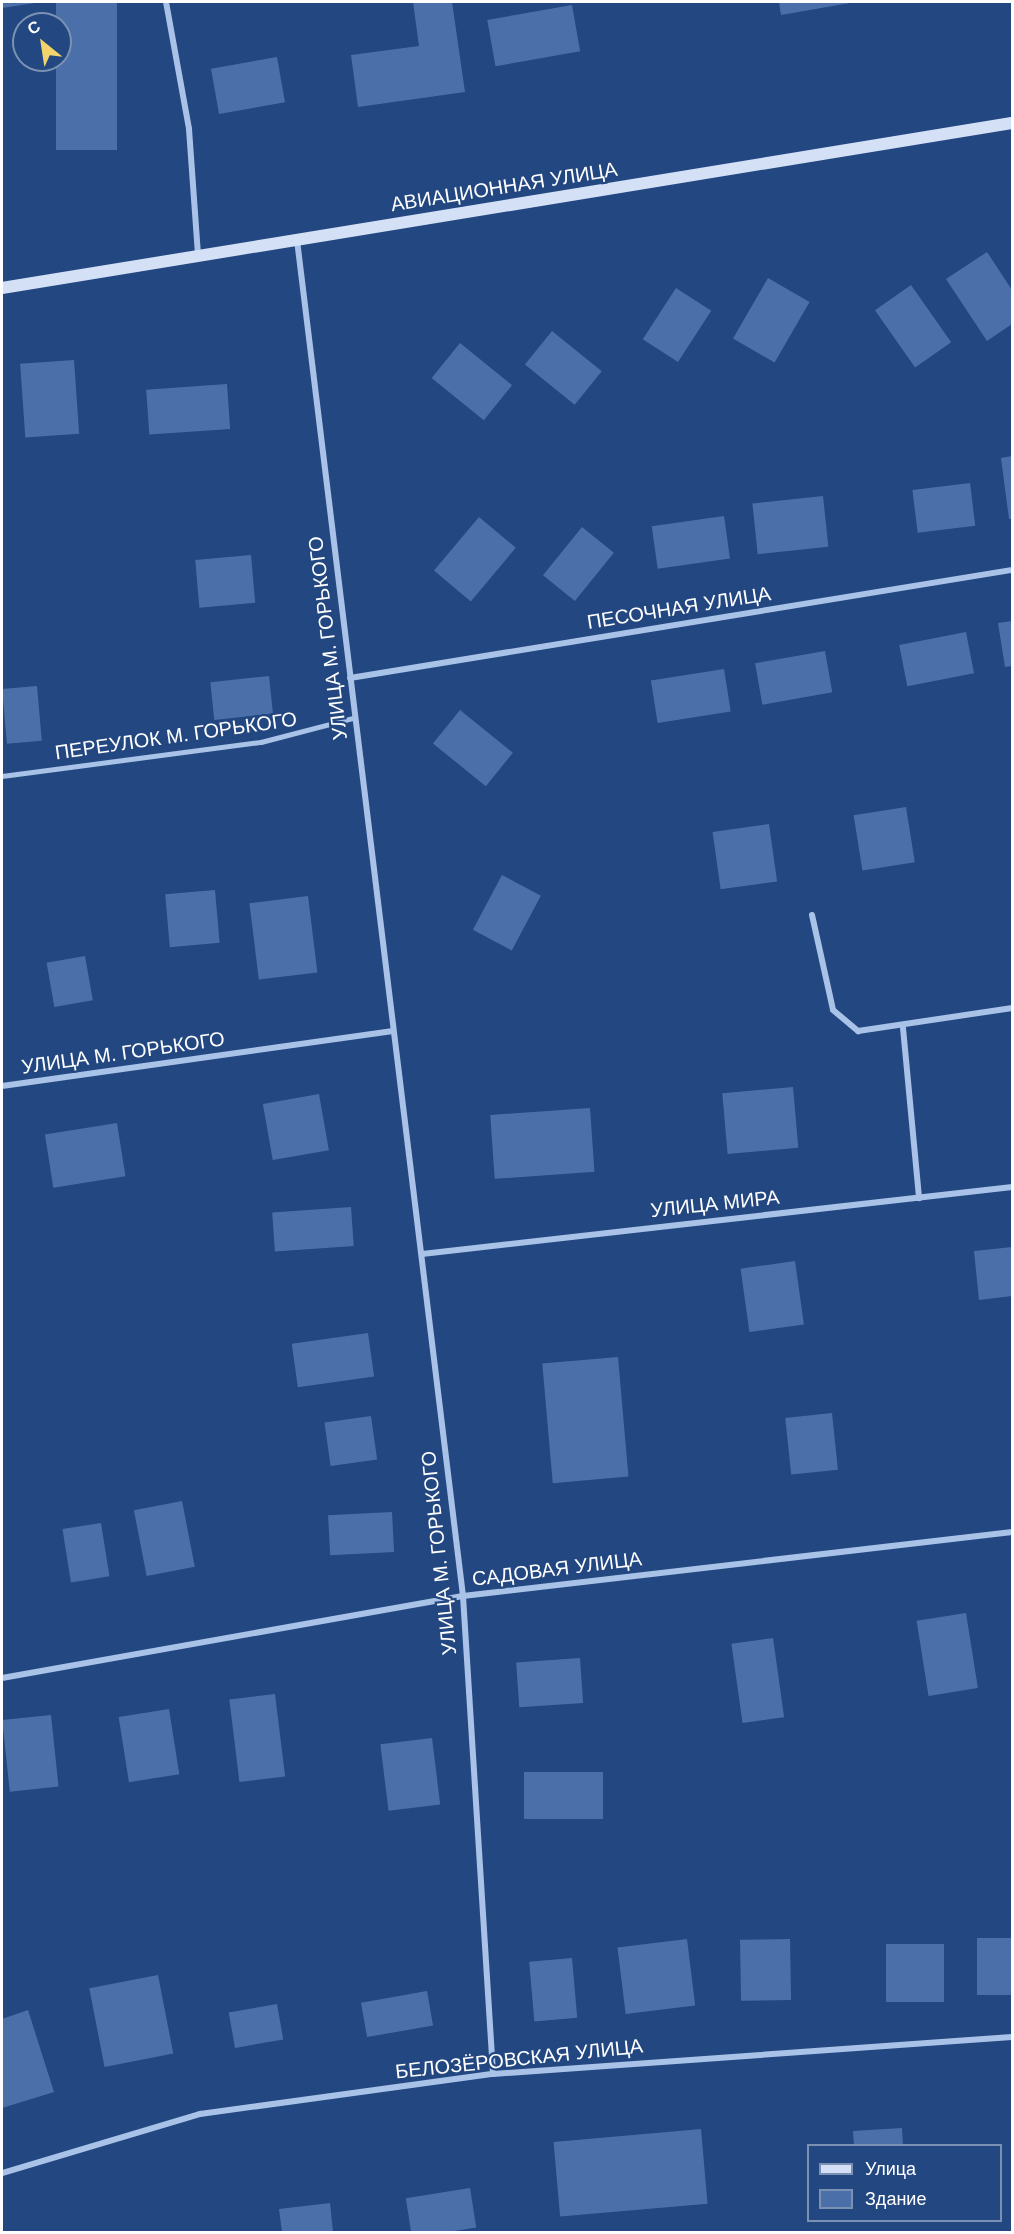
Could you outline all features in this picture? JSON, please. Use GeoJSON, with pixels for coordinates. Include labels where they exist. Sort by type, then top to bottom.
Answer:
{"type":"FeatureCollection","features":[{"type":"Feature","properties":{"kind":"main road","name":"АВИАЦИОННАЯ УЛИЦА"},"geometry":{"type":"LineString","coordinates":[[2,288],[1012,123]]}},
{"type":"Feature","properties":{"kind":"street"},"geometry":{"type":"LineString","coordinates":[[166,2],[189,129],[198,255]]}},
{"type":"Feature","properties":{"kind":"street","name":"УЛИЦА М. ГОРЬКОГО"},"geometry":{"type":"LineString","coordinates":[[297,240],[391,1031],[422,1254],[463,1596],[493,2074]]}},
{"type":"Feature","properties":{"kind":"street","name":"ПЕСОЧНАЯ УЛИЦА"},"geometry":{"type":"LineString","coordinates":[[350,678],[1012,570]]}},
{"type":"Feature","properties":{"kind":"street"},"geometry":{"type":"LineString","coordinates":[[813,915],[833,1010],[858,1031],[903,1028],[1012,1008]]}},
{"type":"Feature","properties":{"kind":"street"},"geometry":{"type":"LineString","coordinates":[[903,1028],[919,1198]]}},
{"type":"Feature","properties":{"kind":"street","name":"УЛИЦА М. ГОРЬКОГО"},"geometry":{"type":"LineString","coordinates":[[2,1086],[391,1031]]}},
{"type":"Feature","properties":{"kind":"street","name":"УЛИЦА МИРА"},"geometry":{"type":"LineString","coordinates":[[422,1254],[1012,1187]]}},
{"type":"Feature","properties":{"kind":"street","name":"САДОВАЯ УЛИЦА"},"geometry":{"type":"LineString","coordinates":[[2,1678],[463,1596],[1012,1532]]}},
{"type":"Feature","properties":{"kind":"street","name":"БЕЛОЗЁРОВСКАЯ УЛИЦА"},"geometry":{"type":"LineString","coordinates":[[2,2173],[200,2114],[493,2074],[1012,2037]]}},
{"type":"Feature","properties":{"kind":"lane","name":"ПЕРЕУЛОК М. ГОРЬКОГО"},"geometry":{"type":"LineString","coordinates":[[2,776],[261,742],[353,718]]}},
{"type":"Feature","properties":{"kind":"building"},"geometry":{"type":"Polygon","coordinates":[[[2,2],[35,2],[35,3],[2,8],[2,2]]]}},
{"type":"Feature","properties":{"kind":"building"},"geometry":{"type":"Polygon","coordinates":[[[56,2],[117,2],[117,150],[56,150],[56,72],[72,72],[72,12],[56,12],[56,2]]]}},
{"type":"Feature","properties":{"kind":"building"},"geometry":{"type":"Polygon","coordinates":[[[413,2],[452,2],[465,92],[358,107],[351,55],[419,46],[413,2]]]}},
{"type":"Feature","properties":{"kind":"building"},"geometry":{"type":"Polygon","coordinates":[[[779,2],[850,2],[850,3],[781,15],[779,2]]]}},
{"type":"Feature","properties":{"kind":"building"},"geometry":{"type":"Polygon","coordinates":[[[572,5],[580,51],[495,66],[487,20],[572,5]]]}},
{"type":"Feature","properties":{"kind":"building"},"geometry":{"type":"Polygon","coordinates":[[[277,57],[285,102],[219,114],[211,69],[277,57]]]}},
{"type":"Feature","properties":{"kind":"building"},"geometry":{"type":"Polygon","coordinates":[[[987,252],[1012,290],[1012,324],[987,341],[946,279],[987,252]]]}},
{"type":"Feature","properties":{"kind":"building"},"geometry":{"type":"Polygon","coordinates":[[[768,278],[810,302],[775,363],[733,339],[768,278]]]}},
{"type":"Feature","properties":{"kind":"building"},"geometry":{"type":"Polygon","coordinates":[[[911,285],[951,342],[915,368],[875,310],[911,285]]]}},
{"type":"Feature","properties":{"kind":"building"},"geometry":{"type":"Polygon","coordinates":[[[676,288],[711,311],[678,362],[643,339],[676,288]]]}},
{"type":"Feature","properties":{"kind":"building"},"geometry":{"type":"Polygon","coordinates":[[[552,331],[602,371],[575,405],[525,364],[552,331]]]}},
{"type":"Feature","properties":{"kind":"building"},"geometry":{"type":"Polygon","coordinates":[[[460,343],[512,385],[484,420],[432,378],[460,343]]]}},
{"type":"Feature","properties":{"kind":"building"},"geometry":{"type":"Polygon","coordinates":[[[74,360],[79,434],[25,438],[20,364],[74,360]]]}},
{"type":"Feature","properties":{"kind":"building"},"geometry":{"type":"Polygon","coordinates":[[[227,384],[230,429],[149,435],[146,390],[227,384]]]}},
{"type":"Feature","properties":{"kind":"building"},"geometry":{"type":"Polygon","coordinates":[[[1012,456],[1012,519],[1009,519],[1001,458],[1012,456]]]}},
{"type":"Feature","properties":{"kind":"building"},"geometry":{"type":"Polygon","coordinates":[[[970,483],[975,526],[918,533],[912,490],[970,483]]]}},
{"type":"Feature","properties":{"kind":"building"},"geometry":{"type":"Polygon","coordinates":[[[823,496],[828,547],[758,554],[752,503],[823,496]]]}},
{"type":"Feature","properties":{"kind":"building"},"geometry":{"type":"Polygon","coordinates":[[[724,516],[730,559],[658,569],[652,526],[724,516]]]}},
{"type":"Feature","properties":{"kind":"building"},"geometry":{"type":"Polygon","coordinates":[[[479,517],[516,548],[471,601],[434,571],[479,517]]]}},
{"type":"Feature","properties":{"kind":"building"},"geometry":{"type":"Polygon","coordinates":[[[582,527],[614,553],[575,601],[543,575],[582,527]]]}},
{"type":"Feature","properties":{"kind":"building"},"geometry":{"type":"Polygon","coordinates":[[[251,555],[255,603],[199,608],[195,560],[251,555]]]}},
{"type":"Feature","properties":{"kind":"building"},"geometry":{"type":"Polygon","coordinates":[[[1012,621],[1012,666],[1005,667],[998,623],[1012,621]]]}},
{"type":"Feature","properties":{"kind":"building"},"geometry":{"type":"Polygon","coordinates":[[[966,632],[974,673],[907,686],[899,645],[966,632]]]}},
{"type":"Feature","properties":{"kind":"building"},"geometry":{"type":"Polygon","coordinates":[[[825,651],[832,692],[762,705],[755,663],[825,651]]]}},
{"type":"Feature","properties":{"kind":"building"},"geometry":{"type":"Polygon","coordinates":[[[724,669],[731,711],[658,723],[651,681],[724,669]]]}},
{"type":"Feature","properties":{"kind":"building"},"geometry":{"type":"Polygon","coordinates":[[[269,676],[273,714],[214,720],[210,682],[269,676]]]}},
{"type":"Feature","properties":{"kind":"building"},"geometry":{"type":"Polygon","coordinates":[[[37,686],[42,741],[7,744],[2,689],[37,686]]]}},
{"type":"Feature","properties":{"kind":"building"},"geometry":{"type":"Polygon","coordinates":[[[460,710],[513,753],[486,786],[433,743],[460,710]]]}},
{"type":"Feature","properties":{"kind":"building"},"geometry":{"type":"Polygon","coordinates":[[[906,807],[915,862],[862,871],[854,815],[906,807]]]}},
{"type":"Feature","properties":{"kind":"building"},"geometry":{"type":"Polygon","coordinates":[[[769,824],[777,881],[721,889],[713,832],[769,824]]]}},
{"type":"Feature","properties":{"kind":"building"},"geometry":{"type":"Polygon","coordinates":[[[502,875],[541,896],[512,950],[473,930],[502,875]]]}},
{"type":"Feature","properties":{"kind":"building"},"geometry":{"type":"Polygon","coordinates":[[[215,890],[220,943],[170,947],[165,894],[215,890]]]}},
{"type":"Feature","properties":{"kind":"building"},"geometry":{"type":"Polygon","coordinates":[[[308,896],[317,972],[259,980],[249,903],[308,896]]]}},
{"type":"Feature","properties":{"kind":"building"},"geometry":{"type":"Polygon","coordinates":[[[85,956],[93,1000],[54,1007],[47,963],[85,956]]]}},
{"type":"Feature","properties":{"kind":"building"},"geometry":{"type":"Polygon","coordinates":[[[793,1087],[798,1148],[728,1154],[722,1093],[793,1087]]]}},
{"type":"Feature","properties":{"kind":"building"},"geometry":{"type":"Polygon","coordinates":[[[319,1094],[329,1150],[273,1160],[263,1104],[319,1094]]]}},
{"type":"Feature","properties":{"kind":"building"},"geometry":{"type":"Polygon","coordinates":[[[590,1108],[594,1172],[495,1179],[490,1115],[590,1108]]]}},
{"type":"Feature","properties":{"kind":"building"},"geometry":{"type":"Polygon","coordinates":[[[117,1123],[125,1176],[53,1188],[45,1134],[117,1123]]]}},
{"type":"Feature","properties":{"kind":"building"},"geometry":{"type":"Polygon","coordinates":[[[351,1207],[354,1246],[275,1251],[272,1213],[351,1207]]]}},
{"type":"Feature","properties":{"kind":"building"},"geometry":{"type":"Polygon","coordinates":[[[1012,1247],[1012,1296],[979,1300],[974,1251],[1012,1247]]]}},
{"type":"Feature","properties":{"kind":"building"},"geometry":{"type":"Polygon","coordinates":[[[795,1261],[804,1324],[749,1332],[741,1269],[795,1261]]]}},
{"type":"Feature","properties":{"kind":"building"},"geometry":{"type":"Polygon","coordinates":[[[368,1333],[374,1377],[298,1387],[292,1344],[368,1333]]]}},
{"type":"Feature","properties":{"kind":"building"},"geometry":{"type":"Polygon","coordinates":[[[618,1357],[628,1477],[553,1483],[542,1364],[618,1357]]]}},
{"type":"Feature","properties":{"kind":"building"},"geometry":{"type":"Polygon","coordinates":[[[832,1413],[838,1470],[791,1475],[785,1418],[832,1413]]]}},
{"type":"Feature","properties":{"kind":"building"},"geometry":{"type":"Polygon","coordinates":[[[371,1416],[377,1460],[331,1466],[324,1423],[371,1416]]]}},
{"type":"Feature","properties":{"kind":"building"},"geometry":{"type":"Polygon","coordinates":[[[182,1501],[195,1567],[147,1576],[134,1510],[182,1501]]]}},
{"type":"Feature","properties":{"kind":"building"},"geometry":{"type":"Polygon","coordinates":[[[392,1512],[394,1552],[330,1555],[328,1515],[392,1512]]]}},
{"type":"Feature","properties":{"kind":"building"},"geometry":{"type":"Polygon","coordinates":[[[101,1523],[109,1576],[71,1582],[62,1529],[101,1523]]]}},
{"type":"Feature","properties":{"kind":"building"},"geometry":{"type":"Polygon","coordinates":[[[966,1613],[978,1688],[929,1696],[917,1621],[966,1613]]]}},
{"type":"Feature","properties":{"kind":"building"},"geometry":{"type":"Polygon","coordinates":[[[773,1638],[784,1717],[743,1723],[731,1644],[773,1638]]]}},
{"type":"Feature","properties":{"kind":"building"},"geometry":{"type":"Polygon","coordinates":[[[580,1658],[583,1703],[519,1707],[516,1662],[580,1658]]]}},
{"type":"Feature","properties":{"kind":"building"},"geometry":{"type":"Polygon","coordinates":[[[275,1694],[285,1776],[239,1782],[229,1700],[275,1694]]]}},
{"type":"Feature","properties":{"kind":"building"},"geometry":{"type":"Polygon","coordinates":[[[169,1709],[179,1774],[129,1782],[119,1717],[169,1709]]]}},
{"type":"Feature","properties":{"kind":"building"},"geometry":{"type":"Polygon","coordinates":[[[51,1715],[59,1787],[10,1792],[2,1720],[51,1715]]]}},
{"type":"Feature","properties":{"kind":"building"},"geometry":{"type":"Polygon","coordinates":[[[432,1738],[440,1805],[389,1811],[380,1744],[432,1738]]]}},
{"type":"Feature","properties":{"kind":"building"},"geometry":{"type":"Polygon","coordinates":[[[524,1772],[603,1772],[603,1819],[524,1819],[524,1772]]]}},
{"type":"Feature","properties":{"kind":"building"},"geometry":{"type":"Polygon","coordinates":[[[977,1938],[1012,1938],[1012,1995],[977,1995],[977,1938]]]}},
{"type":"Feature","properties":{"kind":"building"},"geometry":{"type":"Polygon","coordinates":[[[687,1939],[695,2006],[626,2014],[618,1948],[687,1939]]]}},
{"type":"Feature","properties":{"kind":"building"},"geometry":{"type":"Polygon","coordinates":[[[790,1939],[791,2000],[741,2001],[740,1940],[790,1939]]]}},
{"type":"Feature","properties":{"kind":"building"},"geometry":{"type":"Polygon","coordinates":[[[886,1944],[944,1944],[944,2002],[886,2002],[886,1944]]]}},
{"type":"Feature","properties":{"kind":"building"},"geometry":{"type":"Polygon","coordinates":[[[572,1958],[577,2018],[534,2022],[529,1962],[572,1958]]]}},
{"type":"Feature","properties":{"kind":"building"},"geometry":{"type":"Polygon","coordinates":[[[158,1975],[173,2054],[105,2067],[89,1988],[158,1975]]]}},
{"type":"Feature","properties":{"kind":"building"},"geometry":{"type":"Polygon","coordinates":[[[427,1991],[433,2025],[367,2037],[361,2003],[427,1991]]]}},
{"type":"Feature","properties":{"kind":"building"},"geometry":{"type":"Polygon","coordinates":[[[277,2004],[283,2039],[235,2048],[229,2013],[277,2004]]]}},
{"type":"Feature","properties":{"kind":"building"},"geometry":{"type":"Polygon","coordinates":[[[28,2010],[54,2092],[2,2108],[2,2019],[28,2010]]]}},
{"type":"Feature","properties":{"kind":"building"},"geometry":{"type":"Polygon","coordinates":[[[902,2128],[903,2144],[854,2144],[853,2131],[902,2128]]]}},
{"type":"Feature","properties":{"kind":"building"},"geometry":{"type":"Polygon","coordinates":[[[701,2129],[708,2204],[560,2217],[554,2142],[701,2129]]]}},
{"type":"Feature","properties":{"kind":"building"},"geometry":{"type":"Polygon","coordinates":[[[470,2188],[476,2228],[448,2232],[411,2232],[406,2198],[470,2188]]]}},
{"type":"Feature","properties":{"kind":"building"},"geometry":{"type":"Polygon","coordinates":[[[330,2203],[333,2232],[282,2232],[279,2209],[330,2203]]]}}]}
